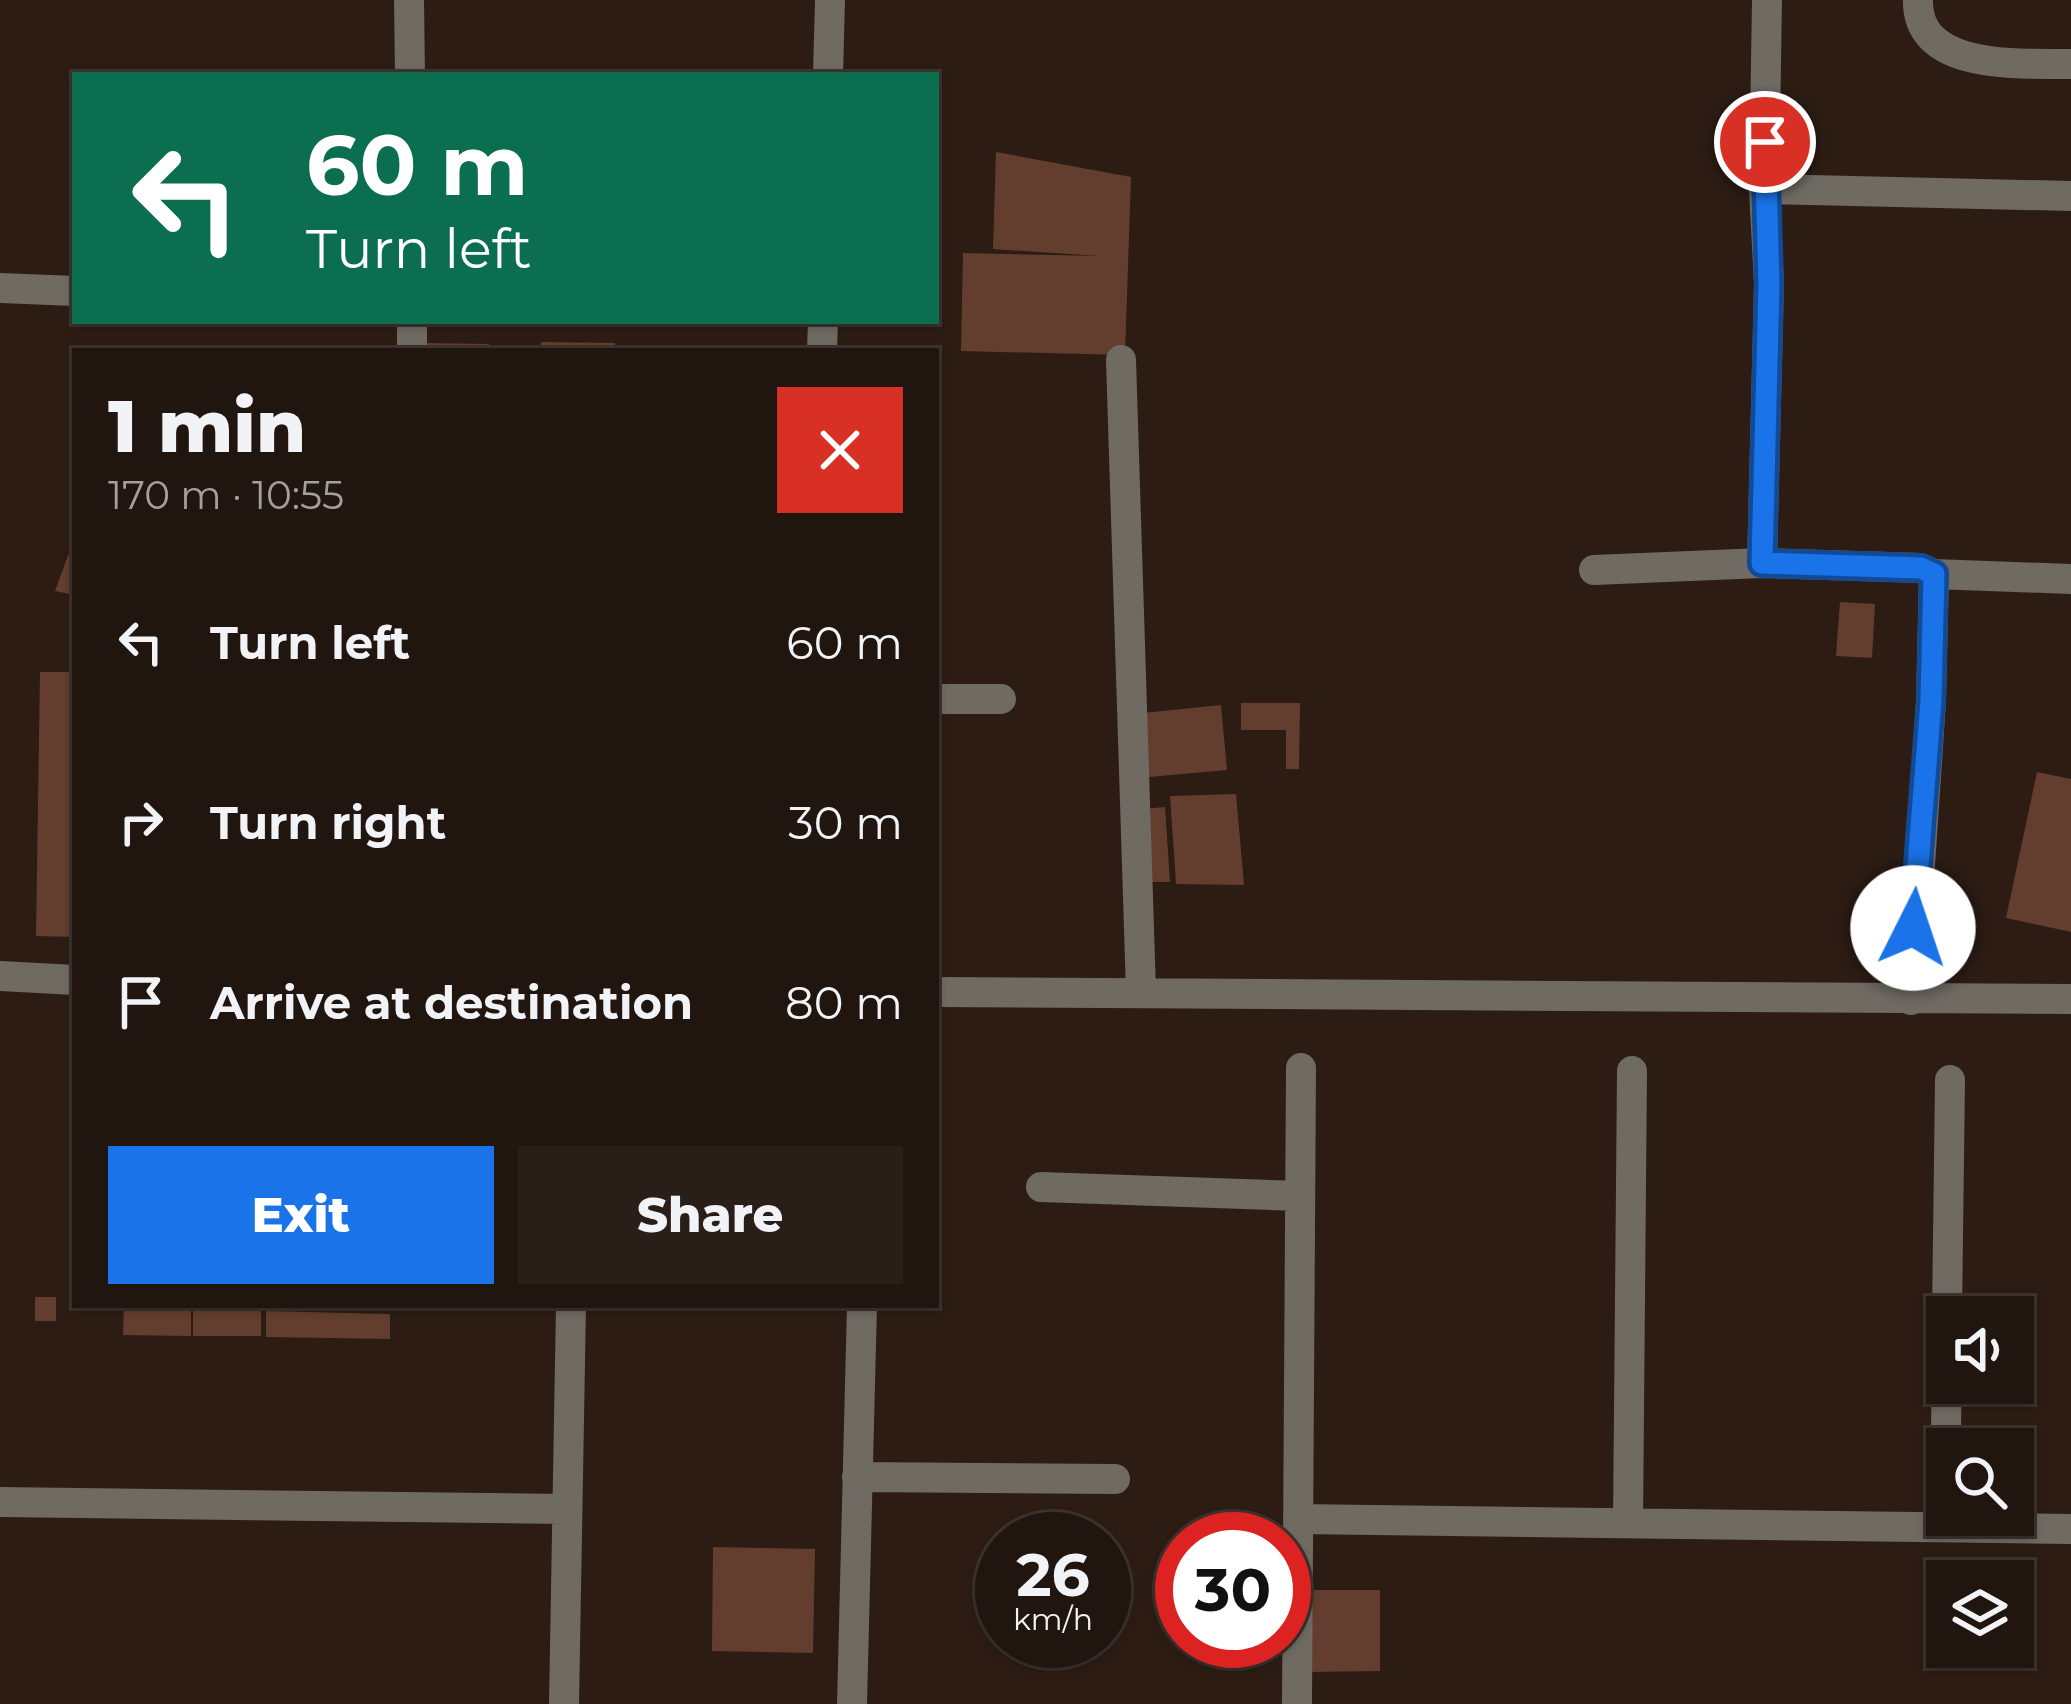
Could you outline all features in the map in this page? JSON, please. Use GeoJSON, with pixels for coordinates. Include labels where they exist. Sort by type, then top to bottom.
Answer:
{"type":"FeatureCollection","features":[{"type":"Feature","properties":{"kind":"street"},"geometry":{"type":"LineString","coordinates":[[409,0],[410,72]]}},
{"type":"Feature","properties":{"kind":"street"},"geometry":{"type":"LineString","coordinates":[[828,72],[830,0]]}},
{"type":"Feature","properties":{"kind":"street"},"geometry":{"type":"LineString","coordinates":[[1762,563],[1769,284],[1764,189],[1767,0]]}},
{"type":"Feature","properties":{"kind":"street"},"geometry":{"type":"LineString","coordinates":[[1918,0],[1917,14],[1936,40],[1958,54],[1984,62],[2071,64]]}},
{"type":"Feature","properties":{"kind":"street"},"geometry":{"type":"LineString","coordinates":[[1764,189],[2071,196]]}},
{"type":"Feature","properties":{"kind":"street"},"geometry":{"type":"LineString","coordinates":[[0,289],[72,291]]}},
{"type":"Feature","properties":{"kind":"street"},"geometry":{"type":"LineString","coordinates":[[1121,360],[1141,992]]}},
{"type":"Feature","properties":{"kind":"street"},"geometry":{"type":"LineString","coordinates":[[1594,570],[1762,563],[2071,579]]}},
{"type":"Feature","properties":{"kind":"street"},"geometry":{"type":"LineString","coordinates":[[1911,1000],[1931,701],[1934,574]]}},
{"type":"Feature","properties":{"kind":"street"},"geometry":{"type":"LineString","coordinates":[[939,699],[1001,699]]}},
{"type":"Feature","properties":{"kind":"street"},"geometry":{"type":"LineString","coordinates":[[0,976],[72,980]]}},
{"type":"Feature","properties":{"kind":"street"},"geometry":{"type":"LineString","coordinates":[[939,992],[2071,999]]}},
{"type":"Feature","properties":{"kind":"street"},"geometry":{"type":"LineString","coordinates":[[1298,1512],[1301,1068]]}},
{"type":"Feature","properties":{"kind":"street"},"geometry":{"type":"LineString","coordinates":[[1628,1523],[1632,1071]]}},
{"type":"Feature","properties":{"kind":"street"},"geometry":{"type":"LineString","coordinates":[[1947,1296],[1949,1080]]}},
{"type":"Feature","properties":{"kind":"street"},"geometry":{"type":"LineString","coordinates":[[1041,1187],[1300,1196]]}},
{"type":"Feature","properties":{"kind":"street"},"geometry":{"type":"LineString","coordinates":[[564,1704],[571,1308]]}},
{"type":"Feature","properties":{"kind":"street"},"geometry":{"type":"LineString","coordinates":[[852,1704],[862,1308]]}},
{"type":"Feature","properties":{"kind":"street"},"geometry":{"type":"LineString","coordinates":[[857,1477],[1115,1480]]}},
{"type":"Feature","properties":{"kind":"street"},"geometry":{"type":"LineString","coordinates":[[0,1502],[567,1509]]}},
{"type":"Feature","properties":{"kind":"street"},"geometry":{"type":"LineString","coordinates":[[1311,1519],[1926,1527]]}},
{"type":"Feature","properties":{"kind":"street"},"geometry":{"type":"LineString","coordinates":[[2034,1528],[2071,1529]]}},
{"type":"Feature","properties":{"kind":"street"},"geometry":{"type":"LineString","coordinates":[[1298,1668],[1298,1704]]}},
{"type":"Feature","properties":{"kind":"building"},"geometry":{"type":"Polygon","coordinates":[[[996,152],[1131,177],[1125,355],[961,351],[963,253],[1100,256],[993,249],[996,152]]]}},
{"type":"Feature","properties":{"kind":"building"},"geometry":{"type":"Polygon","coordinates":[[[541,342],[615,343],[615,348],[541,348],[541,342]]]}},
{"type":"Feature","properties":{"kind":"building"},"geometry":{"type":"Polygon","coordinates":[[[420,343],[489,344],[489,348],[420,348],[420,343]]]}},
{"type":"Feature","properties":{"kind":"building"},"geometry":{"type":"Polygon","coordinates":[[[72,544],[72,594],[55,591],[72,544]]]}},
{"type":"Feature","properties":{"kind":"building"},"geometry":{"type":"Polygon","coordinates":[[[1840,602],[1875,604],[1872,658],[1836,656],[1840,602]]]}},
{"type":"Feature","properties":{"kind":"building"},"geometry":{"type":"Polygon","coordinates":[[[40,672],[72,672],[72,937],[36,936],[40,672]]]}},
{"type":"Feature","properties":{"kind":"building"},"geometry":{"type":"Polygon","coordinates":[[[1241,703],[1300,703],[1299,769],[1286,769],[1286,730],[1241,730],[1241,703]]]}},
{"type":"Feature","properties":{"kind":"building"},"geometry":{"type":"Polygon","coordinates":[[[1221,705],[1227,770],[1149,777],[1143,713],[1221,705]]]}},
{"type":"Feature","properties":{"kind":"building"},"geometry":{"type":"Polygon","coordinates":[[[2037,772],[2071,779],[2071,932],[2006,918],[2037,772]]]}},
{"type":"Feature","properties":{"kind":"building"},"geometry":{"type":"Polygon","coordinates":[[[1236,794],[1244,885],[1176,884],[1170,796],[1236,794]]]}},
{"type":"Feature","properties":{"kind":"building"},"geometry":{"type":"Polygon","coordinates":[[[1165,807],[1170,882],[1147,882],[1142,809],[1165,807]]]}},
{"type":"Feature","properties":{"kind":"building"},"geometry":{"type":"Polygon","coordinates":[[[35,1297],[56,1297],[56,1321],[35,1321],[35,1297]]]}},
{"type":"Feature","properties":{"kind":"building"},"geometry":{"type":"Polygon","coordinates":[[[124,1308],[191,1308],[191,1336],[123,1335],[124,1308]]]}},
{"type":"Feature","properties":{"kind":"building"},"geometry":{"type":"Polygon","coordinates":[[[193,1308],[261,1308],[261,1336],[193,1336],[193,1308]]]}},
{"type":"Feature","properties":{"kind":"building"},"geometry":{"type":"Polygon","coordinates":[[[266,1311],[390,1314],[390,1339],[266,1337],[266,1311]]]}},
{"type":"Feature","properties":{"kind":"building"},"geometry":{"type":"Polygon","coordinates":[[[713,1547],[815,1549],[813,1653],[712,1651],[713,1547]]]}},
{"type":"Feature","properties":{"kind":"building"},"geometry":{"type":"Polygon","coordinates":[[[1311,1590],[1380,1590],[1380,1671],[1307,1672],[1311,1668],[1311,1590]]]}},
{"type":"Feature","properties":{"kind":"route"},"geometry":{"type":"LineString","coordinates":[[1765,142],[1769,284],[1762,563],[1921,568],[1934,574],[1931,701],[1913,928]]}}]}
